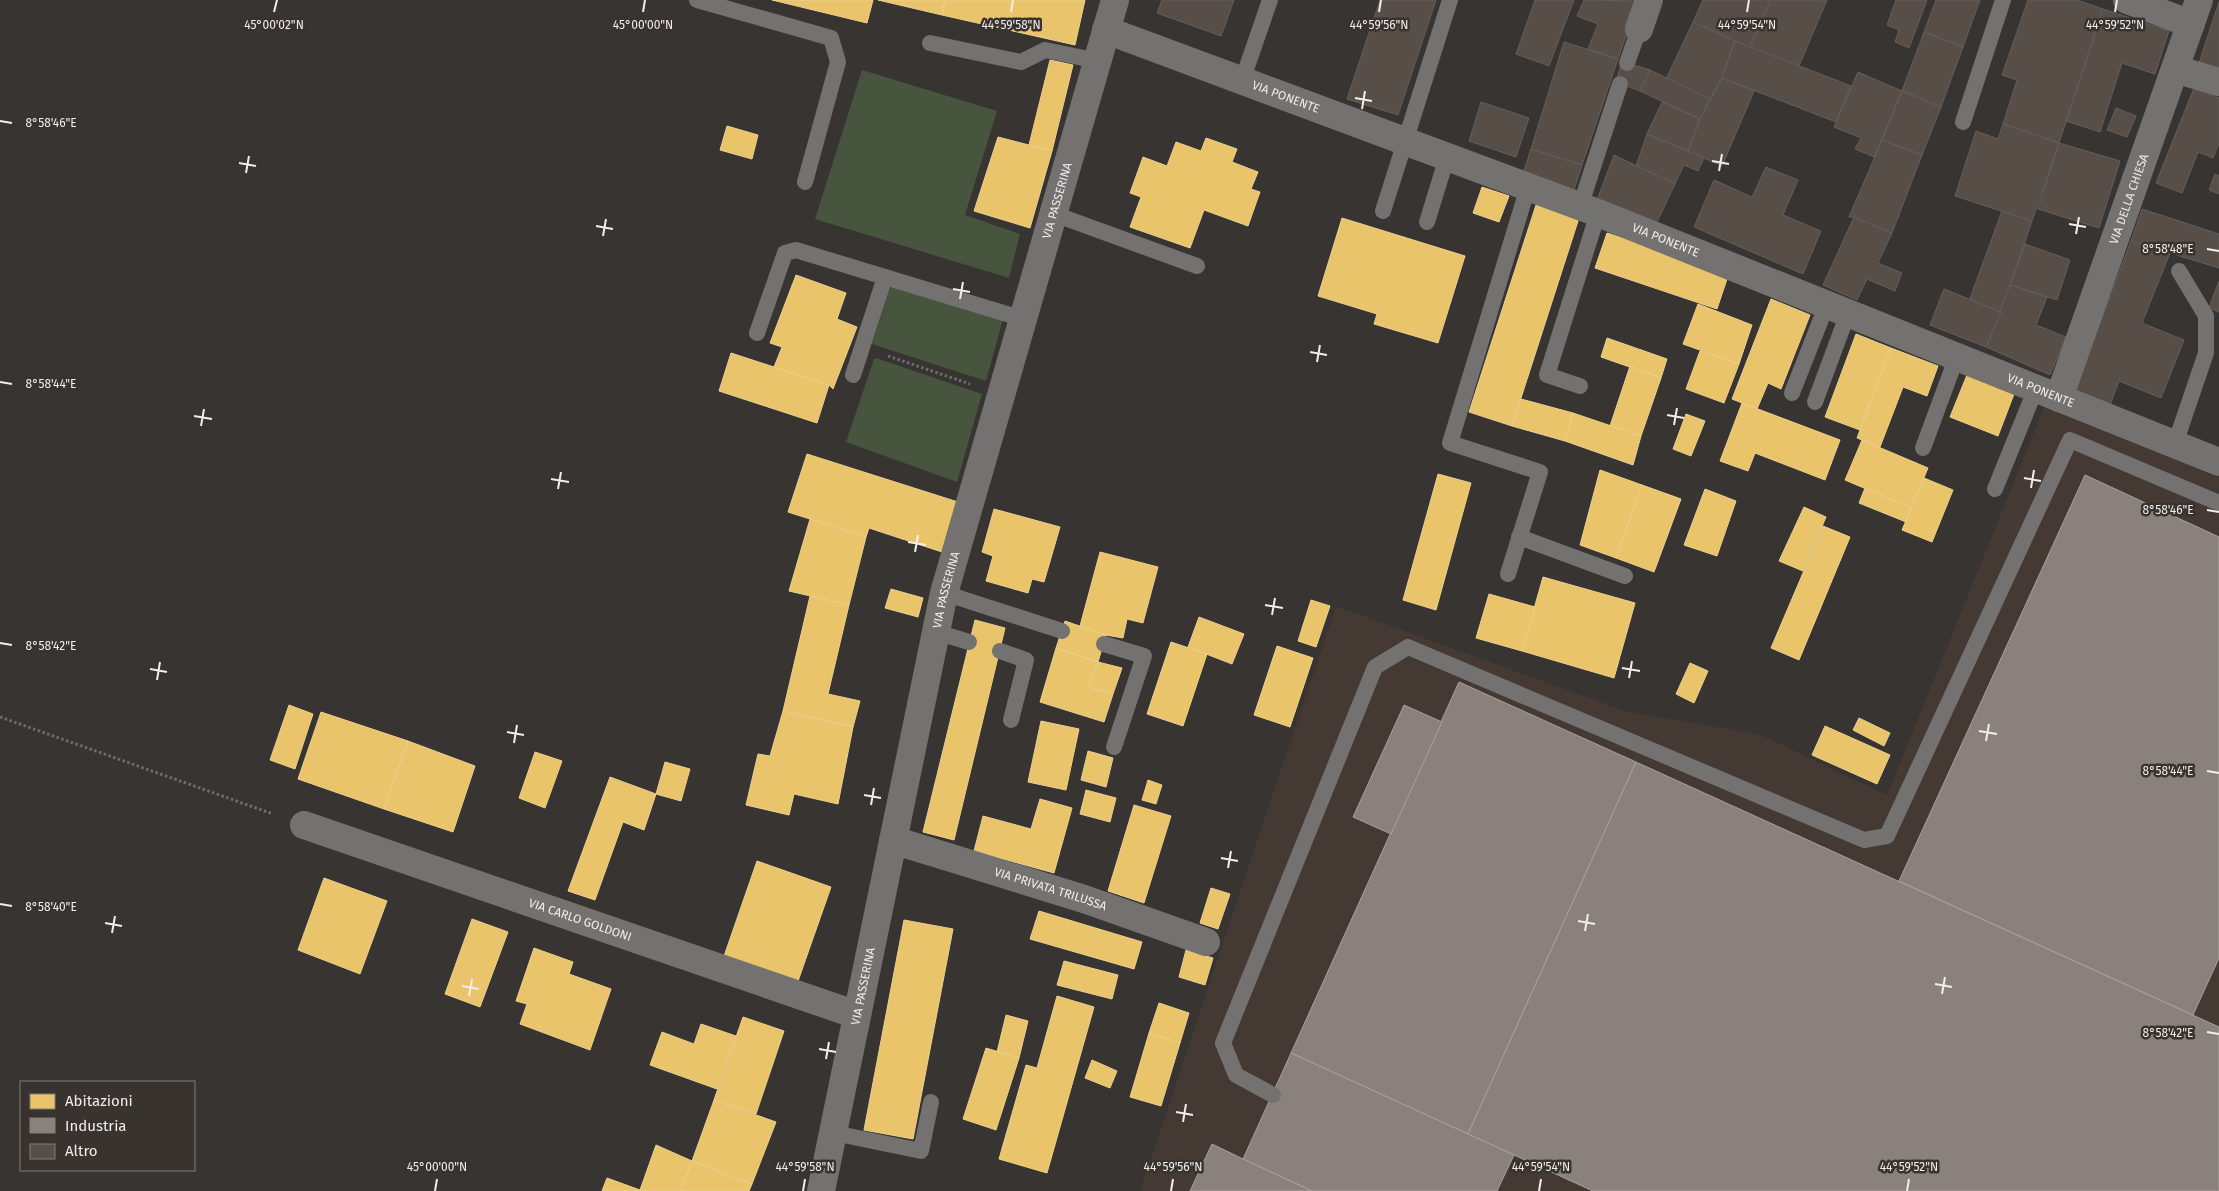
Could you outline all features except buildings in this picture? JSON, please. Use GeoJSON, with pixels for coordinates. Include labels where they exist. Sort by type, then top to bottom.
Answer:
{"type":"FeatureCollection","features":[{"type":"Feature","properties":{"kind":"street","name":"VIA PASSERINA"},"geometry":{"type":"LineString","coordinates":[[821,1191],[944,594],[1114,0]]}},
{"type":"Feature","properties":{"kind":"street"},"geometry":{"type":"LineString","coordinates":[[1639,29],[1649,0]]}},
{"type":"Feature","properties":{"kind":"street"},"geometry":{"type":"LineString","coordinates":[[2127,0],[2195,12]]}},
{"type":"Feature","properties":{"kind":"street","name":"VIA DELLA CHIESA"},"geometry":{"type":"LineString","coordinates":[[2048,393],[2175,69],[2195,12]]}},
{"type":"Feature","properties":{"kind":"street","name":"VIA PONENTE"},"geometry":{"type":"LineString","coordinates":[[1106,30],[1589,210],[2219,462]]}},
{"type":"Feature","properties":{"kind":"street"},"geometry":{"type":"LineString","coordinates":[[2175,69],[2219,82]]}},
{"type":"Feature","properties":{"kind":"street","name":"VIA CARLO GOLDONI"},"geometry":{"type":"LineString","coordinates":[[304,825],[857,1015]]}},
{"type":"Feature","properties":{"kind":"street","name":"VIA PRIVATA TRILUSSA"},"geometry":{"type":"LineString","coordinates":[[893,840],[1084,899],[1206,942]]}},
{"type":"Feature","properties":{"kind":"lane"},"geometry":{"type":"LineString","coordinates":[[697,0],[831,38],[838,62],[805,182]]}},
{"type":"Feature","properties":{"kind":"lane"},"geometry":{"type":"LineString","coordinates":[[1242,81],[1270,0]]}},
{"type":"Feature","properties":{"kind":"lane"},"geometry":{"type":"LineString","coordinates":[[1383,210],[1450,0]]}},
{"type":"Feature","properties":{"kind":"lane"},"geometry":{"type":"LineString","coordinates":[[1963,122],[2003,0]]}},
{"type":"Feature","properties":{"kind":"lane"},"geometry":{"type":"LineString","coordinates":[[1627,63],[1639,29]]}},
{"type":"Feature","properties":{"kind":"lane"},"geometry":{"type":"LineString","coordinates":[[930,43],[1021,62],[1045,50],[1098,61]]}},
{"type":"Feature","properties":{"kind":"lane"},"geometry":{"type":"LineString","coordinates":[[1580,386],[1546,375],[1620,84]]}},
{"type":"Feature","properties":{"kind":"lane"},"geometry":{"type":"LineString","coordinates":[[1427,222],[1446,157]]}},
{"type":"Feature","properties":{"kind":"lane"},"geometry":{"type":"LineString","coordinates":[[1508,574],[1540,472],[1450,443],[1528,187]]}},
{"type":"Feature","properties":{"kind":"lane"},"geometry":{"type":"LineString","coordinates":[[1054,214],[1198,266]]}},
{"type":"Feature","properties":{"kind":"lane"},"geometry":{"type":"LineString","coordinates":[[757,333],[785,253],[796,250],[1023,319]]}},
{"type":"Feature","properties":{"kind":"lane"},"geometry":{"type":"LineString","coordinates":[[2174,444],[2206,353],[2206,316],[2179,271]]}},
{"type":"Feature","properties":{"kind":"lane"},"geometry":{"type":"LineString","coordinates":[[854,375],[885,277]]}},
{"type":"Feature","properties":{"kind":"lane"},"geometry":{"type":"LineString","coordinates":[[1792,393],[1838,309]]}},
{"type":"Feature","properties":{"kind":"lane"},"geometry":{"type":"LineString","coordinates":[[1816,402],[1838,309]]}},
{"type":"Feature","properties":{"kind":"lane"},"geometry":{"type":"LineString","coordinates":[[1923,448],[1957,356]]}},
{"type":"Feature","properties":{"kind":"lane"},"geometry":{"type":"LineString","coordinates":[[1995,489],[2048,393]]}},
{"type":"Feature","properties":{"kind":"lane"},"geometry":{"type":"LineString","coordinates":[[1273,1095],[1236,1075],[1223,1043],[1375,667],[1408,647],[1864,840],[1887,836],[2070,440],[2219,503]]}},
{"type":"Feature","properties":{"kind":"lane"},"geometry":{"type":"LineString","coordinates":[[1519,537],[1625,576]]}},
{"type":"Feature","properties":{"kind":"lane"},"geometry":{"type":"LineString","coordinates":[[944,594],[1062,631]]}},
{"type":"Feature","properties":{"kind":"lane"},"geometry":{"type":"LineString","coordinates":[[936,632],[969,642]]}},
{"type":"Feature","properties":{"kind":"lane"},"geometry":{"type":"LineString","coordinates":[[1104,644],[1144,656],[1114,747]]}},
{"type":"Feature","properties":{"kind":"lane"},"geometry":{"type":"LineString","coordinates":[[1000,651],[1026,660],[1011,720]]}},
{"type":"Feature","properties":{"kind":"lane"},"geometry":{"type":"LineString","coordinates":[[834,1133],[921,1151],[932,1102]]}},
{"type":"Feature","properties":{"kind":"path"},"geometry":{"type":"LineString","coordinates":[[862,348],[1001,394]]}},
{"type":"Feature","properties":{"kind":"path"},"geometry":{"type":"LineString","coordinates":[[0,717],[304,825]]}},
{"type":"Feature","properties":{"kind":"shaded area"},"geometry":{"type":"Polygon","coordinates":[[[2045,405],[2219,478],[2219,1191],[1140,1191],[1336,606],[1625,711],[1761,735],[1887,795],[2045,405]]]}},
{"type":"Feature","properties":{"kind":"green space"},"geometry":{"type":"Polygon","coordinates":[[[862,70],[997,111],[965,215],[1020,234],[1009,278],[815,219],[862,70]]]}},
{"type":"Feature","properties":{"kind":"green space"},"geometry":{"type":"Polygon","coordinates":[[[895,286],[1003,319],[986,381],[872,344],[890,288],[895,286]]]}},
{"type":"Feature","properties":{"kind":"green space"},"geometry":{"type":"Polygon","coordinates":[[[876,358],[982,394],[957,482],[846,442],[874,359],[876,358]]]}}]}
